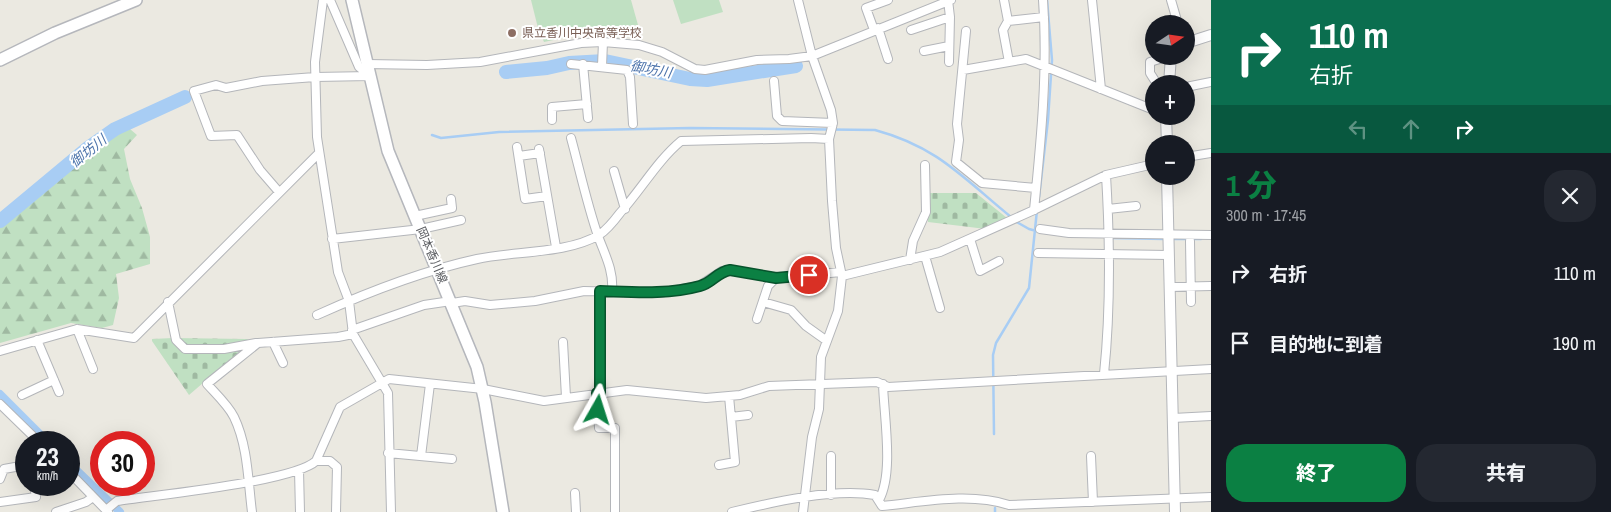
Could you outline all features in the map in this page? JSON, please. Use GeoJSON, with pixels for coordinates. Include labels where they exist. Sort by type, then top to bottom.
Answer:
{"type":"FeatureCollection","features":[{"type":"Feature","properties":{"kind":"main road"},"geometry":{"type":"LineString","coordinates":[[0,60],[55,33],[136,0]]}},
{"type":"Feature","properties":{"kind":"main road","name":"岡本香川線"},"geometry":{"type":"LineString","coordinates":[[352,0],[388,151],[469,345],[483,389],[503,512]]}},
{"type":"Feature","properties":{"kind":"street"},"geometry":{"type":"LineString","coordinates":[[323,0],[315,76],[319,153],[338,272],[349,301],[352,332],[388,394],[391,512]]}},
{"type":"Feature","properties":{"kind":"street"},"geometry":{"type":"LineString","coordinates":[[330,0],[359,67],[370,76]]}},
{"type":"Feature","properties":{"kind":"street"},"geometry":{"type":"LineString","coordinates":[[798,0],[812,56],[833,122],[829,139],[832,201],[842,274],[838,312],[821,358],[819,409],[812,437],[803,512]]}},
{"type":"Feature","properties":{"kind":"street"},"geometry":{"type":"LineString","coordinates":[[888,0],[866,8],[888,59]]}},
{"type":"Feature","properties":{"kind":"street"},"geometry":{"type":"LineString","coordinates":[[367,64],[480,62],[581,43],[603,42],[639,46],[662,52],[694,69],[706,70],[757,60],[812,56],[949,0],[949,62]]}},
{"type":"Feature","properties":{"kind":"street"},"geometry":{"type":"LineString","coordinates":[[1004,0],[1008,21],[1004,30],[1009,62]]}},
{"type":"Feature","properties":{"kind":"street"},"geometry":{"type":"LineString","coordinates":[[1034,210],[1043,125],[1045,66],[1043,0]]}},
{"type":"Feature","properties":{"kind":"street"},"geometry":{"type":"LineString","coordinates":[[1092,0],[1101,89]]}},
{"type":"Feature","properties":{"kind":"street"},"geometry":{"type":"LineString","coordinates":[[1171,0],[1175,15]]}},
{"type":"Feature","properties":{"kind":"street"},"geometry":{"type":"LineString","coordinates":[[911,30],[950,17]]}},
{"type":"Feature","properties":{"kind":"street"},"geometry":{"type":"LineString","coordinates":[[1008,21],[1044,17]]}},
{"type":"Feature","properties":{"kind":"street"},"geometry":{"type":"LineString","coordinates":[[966,30],[957,124],[956,162],[982,183],[1036,188]]}},
{"type":"Feature","properties":{"kind":"street"},"geometry":{"type":"LineString","coordinates":[[1195,40],[1211,35]]}},
{"type":"Feature","properties":{"kind":"street"},"geometry":{"type":"LineString","coordinates":[[602,66],[603,42]]}},
{"type":"Feature","properties":{"kind":"street"},"geometry":{"type":"LineString","coordinates":[[924,51],[949,46]]}},
{"type":"Feature","properties":{"kind":"street"},"geometry":{"type":"LineString","coordinates":[[963,70],[1026,59],[1145,106]]}},
{"type":"Feature","properties":{"kind":"street"},"geometry":{"type":"LineString","coordinates":[[570,64],[627,70],[630,77],[632,124]]}},
{"type":"Feature","properties":{"kind":"street"},"geometry":{"type":"LineString","coordinates":[[583,64],[588,118]]}},
{"type":"Feature","properties":{"kind":"street"},"geometry":{"type":"LineString","coordinates":[[279,192],[260,170],[237,135],[211,136],[194,91],[216,85],[226,88],[262,81],[315,76],[370,76]]}},
{"type":"Feature","properties":{"kind":"street"},"geometry":{"type":"LineString","coordinates":[[774,81],[776,116],[782,121],[833,122]]}},
{"type":"Feature","properties":{"kind":"street"},"geometry":{"type":"LineString","coordinates":[[1195,85],[1211,82]]}},
{"type":"Feature","properties":{"kind":"street"},"geometry":{"type":"LineString","coordinates":[[552,120],[552,107],[587,104]]}},
{"type":"Feature","properties":{"kind":"street"},"geometry":{"type":"LineString","coordinates":[[570,138],[598,236],[614,280],[612,292]]}},
{"type":"Feature","properties":{"kind":"street"},"geometry":{"type":"LineString","coordinates":[[317,315],[437,268],[480,258],[579,243],[598,236],[607,229],[625,208],[669,151],[681,141],[829,139]]}},
{"type":"Feature","properties":{"kind":"street"},"geometry":{"type":"LineString","coordinates":[[547,196],[525,199],[518,152],[539,151],[547,196],[556,247]]}},
{"type":"Feature","properties":{"kind":"street"},"geometry":{"type":"LineString","coordinates":[[1195,155],[1211,152]]}},
{"type":"Feature","properties":{"kind":"street"},"geometry":{"type":"LineString","coordinates":[[0,351],[77,329],[134,338],[319,153]]}},
{"type":"Feature","properties":{"kind":"street"},"geometry":{"type":"LineString","coordinates":[[910,260],[913,241],[926,212],[925,165]]}},
{"type":"Feature","properties":{"kind":"street"},"geometry":{"type":"LineString","coordinates":[[168,302],[176,340],[185,349],[224,349],[352,332],[424,304],[465,301],[490,304],[534,301],[584,291],[659,293],[699,286],[722,271],[730,270],[776,278],[842,274],[925,256],[970,239],[1106,175],[1145,166]]}},
{"type":"Feature","properties":{"kind":"street"},"geometry":{"type":"LineString","coordinates":[[614,171],[625,208]]}},
{"type":"Feature","properties":{"kind":"street"},"geometry":{"type":"LineString","coordinates":[[1104,374],[1109,326],[1110,254],[1106,175]]}},
{"type":"Feature","properties":{"kind":"street"},"geometry":{"type":"LineString","coordinates":[[1167,185],[1175,512]]}},
{"type":"Feature","properties":{"kind":"street"},"geometry":{"type":"LineString","coordinates":[[415,216],[452,208],[451,199]]}},
{"type":"Feature","properties":{"kind":"street"},"geometry":{"type":"LineString","coordinates":[[1108,209],[1136,206]]}},
{"type":"Feature","properties":{"kind":"street"},"geometry":{"type":"LineString","coordinates":[[332,239],[421,229],[461,220]]}},
{"type":"Feature","properties":{"kind":"street"},"geometry":{"type":"LineString","coordinates":[[1040,229],[1069,234],[1211,235]]}},
{"type":"Feature","properties":{"kind":"street"},"geometry":{"type":"LineString","coordinates":[[970,239],[980,271],[999,261]]}},
{"type":"Feature","properties":{"kind":"street"},"geometry":{"type":"LineString","coordinates":[[1190,241],[1191,302]]}},
{"type":"Feature","properties":{"kind":"street"},"geometry":{"type":"LineString","coordinates":[[1038,253],[1168,255]]}},
{"type":"Feature","properties":{"kind":"street"},"geometry":{"type":"LineString","coordinates":[[925,256],[940,308]]}},
{"type":"Feature","properties":{"kind":"street"},"geometry":{"type":"LineString","coordinates":[[757,319],[768,286],[776,278]]}},
{"type":"Feature","properties":{"kind":"street"},"geometry":{"type":"LineString","coordinates":[[1169,287],[1211,286]]}},
{"type":"Feature","properties":{"kind":"street"},"geometry":{"type":"LineString","coordinates":[[600,291],[599,428],[615,428],[615,512]]}},
{"type":"Feature","properties":{"kind":"street"},"geometry":{"type":"LineString","coordinates":[[763,302],[790,310],[806,326],[827,341]]}},
{"type":"Feature","properties":{"kind":"street"},"geometry":{"type":"LineString","coordinates":[[77,329],[93,369]]}},
{"type":"Feature","properties":{"kind":"street"},"geometry":{"type":"LineString","coordinates":[[38,340],[59,392]]}},
{"type":"Feature","properties":{"kind":"street"},"geometry":{"type":"LineString","coordinates":[[273,342],[283,363]]}},
{"type":"Feature","properties":{"kind":"street"},"geometry":{"type":"LineString","coordinates":[[563,342],[566,397]]}},
{"type":"Feature","properties":{"kind":"street"},"geometry":{"type":"LineString","coordinates":[[252,512],[244,446],[234,416],[207,384],[258,343]]}},
{"type":"Feature","properties":{"kind":"street"},"geometry":{"type":"LineString","coordinates":[[80,483],[107,510],[117,501],[248,481],[299,470],[309,466],[316,460],[340,408],[382,382],[397,379],[483,389],[544,401],[627,390],[706,398],[729,396],[769,386],[820,383],[877,382],[888,387],[1172,370],[1211,370]]}},
{"type":"Feature","properties":{"kind":"street"},"geometry":{"type":"LineString","coordinates":[[22,395],[54,380]]}},
{"type":"Feature","properties":{"kind":"street"},"geometry":{"type":"LineString","coordinates":[[421,456],[430,384]]}},
{"type":"Feature","properties":{"kind":"street"},"geometry":{"type":"LineString","coordinates":[[879,500],[885,489],[887,474],[883,384]]}},
{"type":"Feature","properties":{"kind":"street"},"geometry":{"type":"LineString","coordinates":[[718,465],[735,462],[729,396]]}},
{"type":"Feature","properties":{"kind":"street"},"geometry":{"type":"LineString","coordinates":[[0,404],[28,431]]}},
{"type":"Feature","properties":{"kind":"street"},"geometry":{"type":"LineString","coordinates":[[731,417],[748,415]]}},
{"type":"Feature","properties":{"kind":"street"},"geometry":{"type":"LineString","coordinates":[[1173,418],[1211,416]]}},
{"type":"Feature","properties":{"kind":"street"},"geometry":{"type":"LineString","coordinates":[[388,453],[452,459]]}},
{"type":"Feature","properties":{"kind":"street"},"geometry":{"type":"LineString","coordinates":[[831,456],[831,494]]}},
{"type":"Feature","properties":{"kind":"street"},"geometry":{"type":"LineString","coordinates":[[1091,456],[1093,502]]}},
{"type":"Feature","properties":{"kind":"street"},"geometry":{"type":"LineString","coordinates":[[316,460],[330,462],[337,467],[336,512]]}},
{"type":"Feature","properties":{"kind":"street"},"geometry":{"type":"LineString","coordinates":[[0,479],[4,469],[15,467]]}},
{"type":"Feature","properties":{"kind":"street"},"geometry":{"type":"LineString","coordinates":[[299,470],[300,512]]}},
{"type":"Feature","properties":{"kind":"street"},"geometry":{"type":"LineString","coordinates":[[575,493],[576,512]]}},
{"type":"Feature","properties":{"kind":"street"},"geometry":{"type":"LineString","coordinates":[[732,512],[762,504],[831,494],[875,495],[882,506],[960,498],[997,501],[1009,505],[1175,500],[1211,497]]}},
{"type":"Feature","properties":{"kind":"street"},"geometry":{"type":"LineString","coordinates":[[0,502],[36,496]]}},
{"type":"Feature","properties":{"kind":"street"},"geometry":{"type":"LineString","coordinates":[[56,512],[86,502],[94,497]]}},
{"type":"Feature","properties":{"kind":"green space"},"geometry":{"type":"Polygon","coordinates":[[[531,0],[631,0],[638,25],[608,28],[608,34],[587,33],[544,42],[538,28],[531,0]]]}},
{"type":"Feature","properties":{"kind":"green space"},"geometry":{"type":"Polygon","coordinates":[[[673,0],[719,0],[723,12],[681,24],[673,0]]]}},
{"type":"Feature","properties":{"kind":"green space"},"geometry":{"type":"Polygon","coordinates":[[[130,129],[137,135],[124,149],[130,179],[142,208],[150,237],[150,264],[116,274],[119,298],[113,325],[102,328],[71,323],[0,343],[0,223],[82,155],[99,143],[130,129]]]}},
{"type":"Feature","properties":{"kind":"green space"},"geometry":{"type":"Polygon","coordinates":[[[928,193],[976,193],[1007,218],[986,229],[928,222],[928,193]]]}},
{"type":"Feature","properties":{"kind":"green space"},"geometry":{"type":"Polygon","coordinates":[[[152,339],[247,339],[252,341],[189,395],[152,341],[152,339]]]}},
{"type":"Feature","properties":{"kind":"waterway"},"geometry":{"type":"LineString","coordinates":[[1039,197],[1048,120],[1052,60],[1047,0]]}},
{"type":"Feature","properties":{"kind":"waterway","name":"御坊川"},"geometry":{"type":"LineString","coordinates":[[506,72],[547,68],[569,63],[605,61],[690,79],[707,80],[796,66]]}},
{"type":"Feature","properties":{"kind":"waterway","name":"御坊川"},"geometry":{"type":"LineString","coordinates":[[0,221],[88,148],[115,129],[185,97]]}},
{"type":"Feature","properties":{"kind":"waterway"},"geometry":{"type":"LineString","coordinates":[[432,135],[441,138],[499,132],[690,128],[875,130],[916,145],[949,165],[1011,217]]}},
{"type":"Feature","properties":{"kind":"waterway"},"geometry":{"type":"LineString","coordinates":[[994,434],[993,355],[996,343],[1029,288],[1037,210]]}},
{"type":"Feature","properties":{"kind":"waterway"},"geometry":{"type":"LineString","coordinates":[[1015,221],[1029,229],[1040,232]]}},
{"type":"Feature","properties":{"kind":"waterway"},"geometry":{"type":"LineString","coordinates":[[1112,238],[1164,239]]}},
{"type":"Feature","properties":{"kind":"waterway"},"geometry":{"type":"LineString","coordinates":[[1173,239],[1201,239]]}},
{"type":"Feature","properties":{"kind":"waterway"},"geometry":{"type":"LineString","coordinates":[[0,394],[37,431]]}},
{"type":"Feature","properties":{"kind":"waterway"},"geometry":{"type":"LineString","coordinates":[[80,474],[120,512]]}},
{"type":"Feature","properties":{"kind":"place","name":"県立香川中央高等学校"},"geometry":{"type":"Point","coordinates":[512,33]}},
{"type":"Feature","properties":{"kind":"route"},"geometry":{"type":"LineString","coordinates":[[598,410],[597,393],[600,393],[600,291],[659,293],[699,286],[705,284],[722,271],[730,270],[776,278],[809,275]]}}]}
